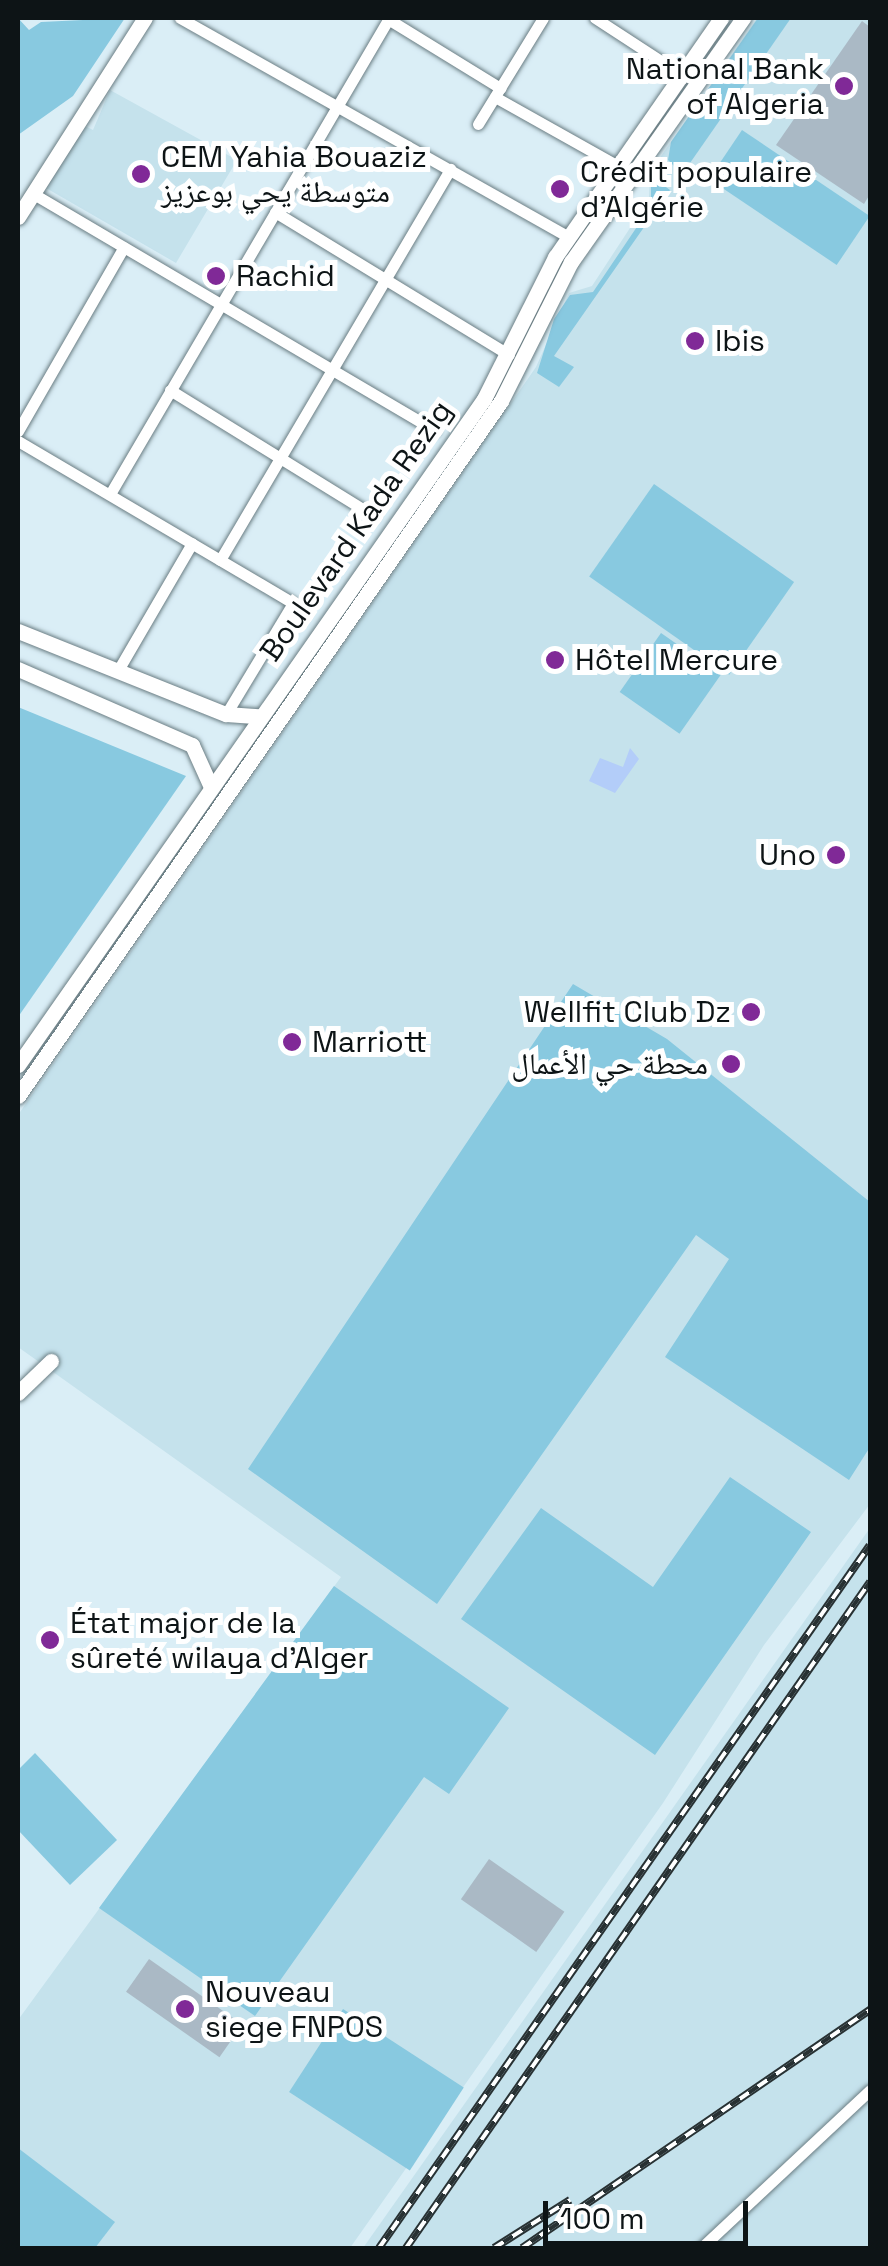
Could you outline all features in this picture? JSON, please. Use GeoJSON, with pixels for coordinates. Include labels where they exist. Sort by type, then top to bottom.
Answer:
{"type":"FeatureCollection","features":[{"type":"Feature","properties":{"kind":"main road"},"geometry":{"type":"LineString","coordinates":[[18,217],[145,18]]}},
{"type":"Feature","properties":{"kind":"main road","name":"Boulevard Kada Rezig"},"geometry":{"type":"LineString","coordinates":[[18,1066],[509,355],[568,237],[721,18]]}},
{"type":"Feature","properties":{"kind":"main road","name":"Boulevard Kada Rezig"},"geometry":{"type":"LineString","coordinates":[[18,1096],[502,401],[558,286],[743,18]]}},
{"type":"Feature","properties":{"kind":"main road"},"geometry":{"type":"LineString","coordinates":[[18,632],[226,714],[258,716]]}},
{"type":"Feature","properties":{"kind":"main road"},"geometry":{"type":"LineString","coordinates":[[18,670],[192,745],[210,787]]}},
{"type":"Feature","properties":{"kind":"main road"},"geometry":{"type":"LineString","coordinates":[[18,1393],[50,1362]]}},
{"type":"Feature","properties":{"kind":"street"},"geometry":{"type":"LineString","coordinates":[[180,18],[568,237]]}},
{"type":"Feature","properties":{"kind":"street"},"geometry":{"type":"LineString","coordinates":[[110,494],[388,18],[497,92],[616,165]]}},
{"type":"Feature","properties":{"kind":"street"},"geometry":{"type":"LineString","coordinates":[[478,124],[543,18]]}},
{"type":"Feature","properties":{"kind":"street"},"geometry":{"type":"LineString","coordinates":[[595,18],[681,74]]}},
{"type":"Feature","properties":{"kind":"street"},"geometry":{"type":"LineString","coordinates":[[220,560],[450,169]]}},
{"type":"Feature","properties":{"kind":"street"},"geometry":{"type":"LineString","coordinates":[[32,193],[434,430]]}},
{"type":"Feature","properties":{"kind":"street"},"geometry":{"type":"LineString","coordinates":[[274,212],[509,355]]}},
{"type":"Feature","properties":{"kind":"street"},"geometry":{"type":"LineString","coordinates":[[18,431],[124,248]]}},
{"type":"Feature","properties":{"kind":"street"},"geometry":{"type":"LineString","coordinates":[[170,390],[372,516]]}},
{"type":"Feature","properties":{"kind":"street"},"geometry":{"type":"LineString","coordinates":[[18,441],[293,603],[226,714]]}},
{"type":"Feature","properties":{"kind":"street"},"geometry":{"type":"LineString","coordinates":[[117,672],[192,543]]}},
{"type":"Feature","properties":{"kind":"street"},"geometry":{"type":"LineString","coordinates":[[701,2248],[870,2090]]}},
{"type":"Feature","properties":{"kind":"shaded area"},"geometry":{"type":"Polygon","coordinates":[[[18,18],[29,30],[41,22],[125,18],[73,96],[18,135],[18,18]]]}},
{"type":"Feature","properties":{"kind":"shaded area"},"geometry":{"type":"Polygon","coordinates":[[[757,18],[870,18],[870,1504],[764,1645],[663,1803],[350,2248],[18,2248],[18,2020],[341,1577],[18,1347],[18,1115],[536,367],[569,293],[592,286],[649,199],[650,172],[757,18]]]}},
{"type":"Feature","properties":{"kind":"shaded area"},"geometry":{"type":"Polygon","coordinates":[[[758,18],[791,18],[690,163],[677,169],[668,160],[671,142],[758,18]]]}},
{"type":"Feature","properties":{"kind":"shaded area","name":"CEM Yahia Bouaziz متوسطة يحي بوعزيز"},"geometry":{"type":"Polygon","coordinates":[[[110,90],[237,160],[176,263],[46,188],[83,125],[93,130],[110,90]]]}},
{"type":"Feature","properties":{"kind":"shaded area"},"geometry":{"type":"Polygon","coordinates":[[[742,130],[870,216],[837,265],[709,179],[742,130]]]}},
{"type":"Feature","properties":{"kind":"shaded area"},"geometry":{"type":"Polygon","coordinates":[[[651,176],[670,190],[554,356],[574,367],[559,387],[537,373],[554,319],[570,295],[593,292],[651,206],[651,176]]]}},
{"type":"Feature","properties":{"kind":"shaded area"},"geometry":{"type":"Polygon","coordinates":[[[654,484],[794,582],[729,675],[589,577],[654,484]]]}},
{"type":"Feature","properties":{"kind":"shaded area"},"geometry":{"type":"Polygon","coordinates":[[[661,633],[721,675],[680,734],[620,692],[661,633]]]}},
{"type":"Feature","properties":{"kind":"shaded area"},"geometry":{"type":"Polygon","coordinates":[[[18,707],[186,776],[18,1017],[18,707]]]}},
{"type":"Feature","properties":{"kind":"shaded area"},"geometry":{"type":"Polygon","coordinates":[[[630,748],[639,759],[615,793],[589,781],[600,758],[623,767],[630,748]]]}},
{"type":"Feature","properties":{"kind":"shaded area"},"geometry":{"type":"Polygon","coordinates":[[[573,984],[667,1039],[870,1202],[870,1447],[849,1480],[665,1357],[729,1259],[696,1235],[437,1604],[248,1469],[573,984]]]}},
{"type":"Feature","properties":{"kind":"shaded area"},"geometry":{"type":"Polygon","coordinates":[[[730,1477],[811,1532],[655,1755],[461,1619],[541,1508],[653,1587],[730,1477]]]}},
{"type":"Feature","properties":{"kind":"shaded area"},"geometry":{"type":"Polygon","coordinates":[[[870,1528],[870,2248],[363,2248],[870,1528]]]}},
{"type":"Feature","properties":{"kind":"shaded area"},"geometry":{"type":"Polygon","coordinates":[[[334,1586],[509,1708],[449,1794],[424,1777],[255,2016],[99,1908],[334,1586]]]}},
{"type":"Feature","properties":{"kind":"shaded area"},"geometry":{"type":"Polygon","coordinates":[[[35,1753],[117,1840],[70,1885],[18,1830],[18,1770],[35,1753]]]}},
{"type":"Feature","properties":{"kind":"shaded area"},"geometry":{"type":"Polygon","coordinates":[[[343,2009],[464,2087],[410,2170],[289,2092],[343,2009]]]}},
{"type":"Feature","properties":{"kind":"shaded area"},"geometry":{"type":"Polygon","coordinates":[[[18,2148],[115,2222],[95,2248],[18,2248],[18,2148]]]}},
{"type":"Feature","properties":{"kind":"building","name":"National Bank of Algeria"},"geometry":{"type":"Polygon","coordinates":[[[862,21],[870,27],[870,194],[864,204],[776,145],[862,21]]]}},
{"type":"Feature","properties":{"kind":"building"},"geometry":{"type":"Polygon","coordinates":[[[489,1859],[564,1912],[536,1952],[461,1899],[489,1859]]]}},
{"type":"Feature","properties":{"kind":"building","name":"Nouveau siege FNPOS"},"geometry":{"type":"Polygon","coordinates":[[[149,1959],[242,2024],[219,2057],[126,1992],[149,1959]]]}},
{"type":"Feature","properties":{"kind":"railway"},"geometry":{"type":"LineString","coordinates":[[379,2248],[870,1545]]}},
{"type":"Feature","properties":{"kind":"railway"},"geometry":{"type":"LineString","coordinates":[[406,2248],[870,1582]]}},
{"type":"Feature","properties":{"kind":"railway"},"geometry":{"type":"LineString","coordinates":[[522,2248],[870,2010]]}},
{"type":"Feature","properties":{"kind":"railway"},"geometry":{"type":"LineString","coordinates":[[494,2248],[570,2200]]}},
{"type":"Feature","properties":{"kind":"place","name":"National Bank of Algeria"},"geometry":{"type":"Point","coordinates":[844,86]}},
{"type":"Feature","properties":{"kind":"place","name":"CEM Yahia Bouaziz متوسطة يحي بوعزيز"},"geometry":{"type":"Point","coordinates":[141,174]}},
{"type":"Feature","properties":{"kind":"place","name":"Crédit populaire d'Algérie"},"geometry":{"type":"Point","coordinates":[560,189]}},
{"type":"Feature","properties":{"kind":"place","name":"Rachid"},"geometry":{"type":"Point","coordinates":[216,276]}},
{"type":"Feature","properties":{"kind":"place","name":"Ibis"},"geometry":{"type":"Point","coordinates":[695,341]}},
{"type":"Feature","properties":{"kind":"place","name":"Hôtel Mercure"},"geometry":{"type":"Point","coordinates":[555,660]}},
{"type":"Feature","properties":{"kind":"place","name":"Uno"},"geometry":{"type":"Point","coordinates":[836,855]}},
{"type":"Feature","properties":{"kind":"place","name":"Wellfit Club Dz"},"geometry":{"type":"Point","coordinates":[751,1012]}},
{"type":"Feature","properties":{"kind":"place","name":"Marriott"},"geometry":{"type":"Point","coordinates":[292,1042]}},
{"type":"Feature","properties":{"kind":"place","name":"محطة حي الأعمال"},"geometry":{"type":"Point","coordinates":[731,1064]}},
{"type":"Feature","properties":{"kind":"place","name":"État major de la sûreté wilaya d’Alger"},"geometry":{"type":"Point","coordinates":[50,1640]}},
{"type":"Feature","properties":{"kind":"place","name":"Nouveau siege FNPOS"},"geometry":{"type":"Point","coordinates":[185,2009]}}]}
